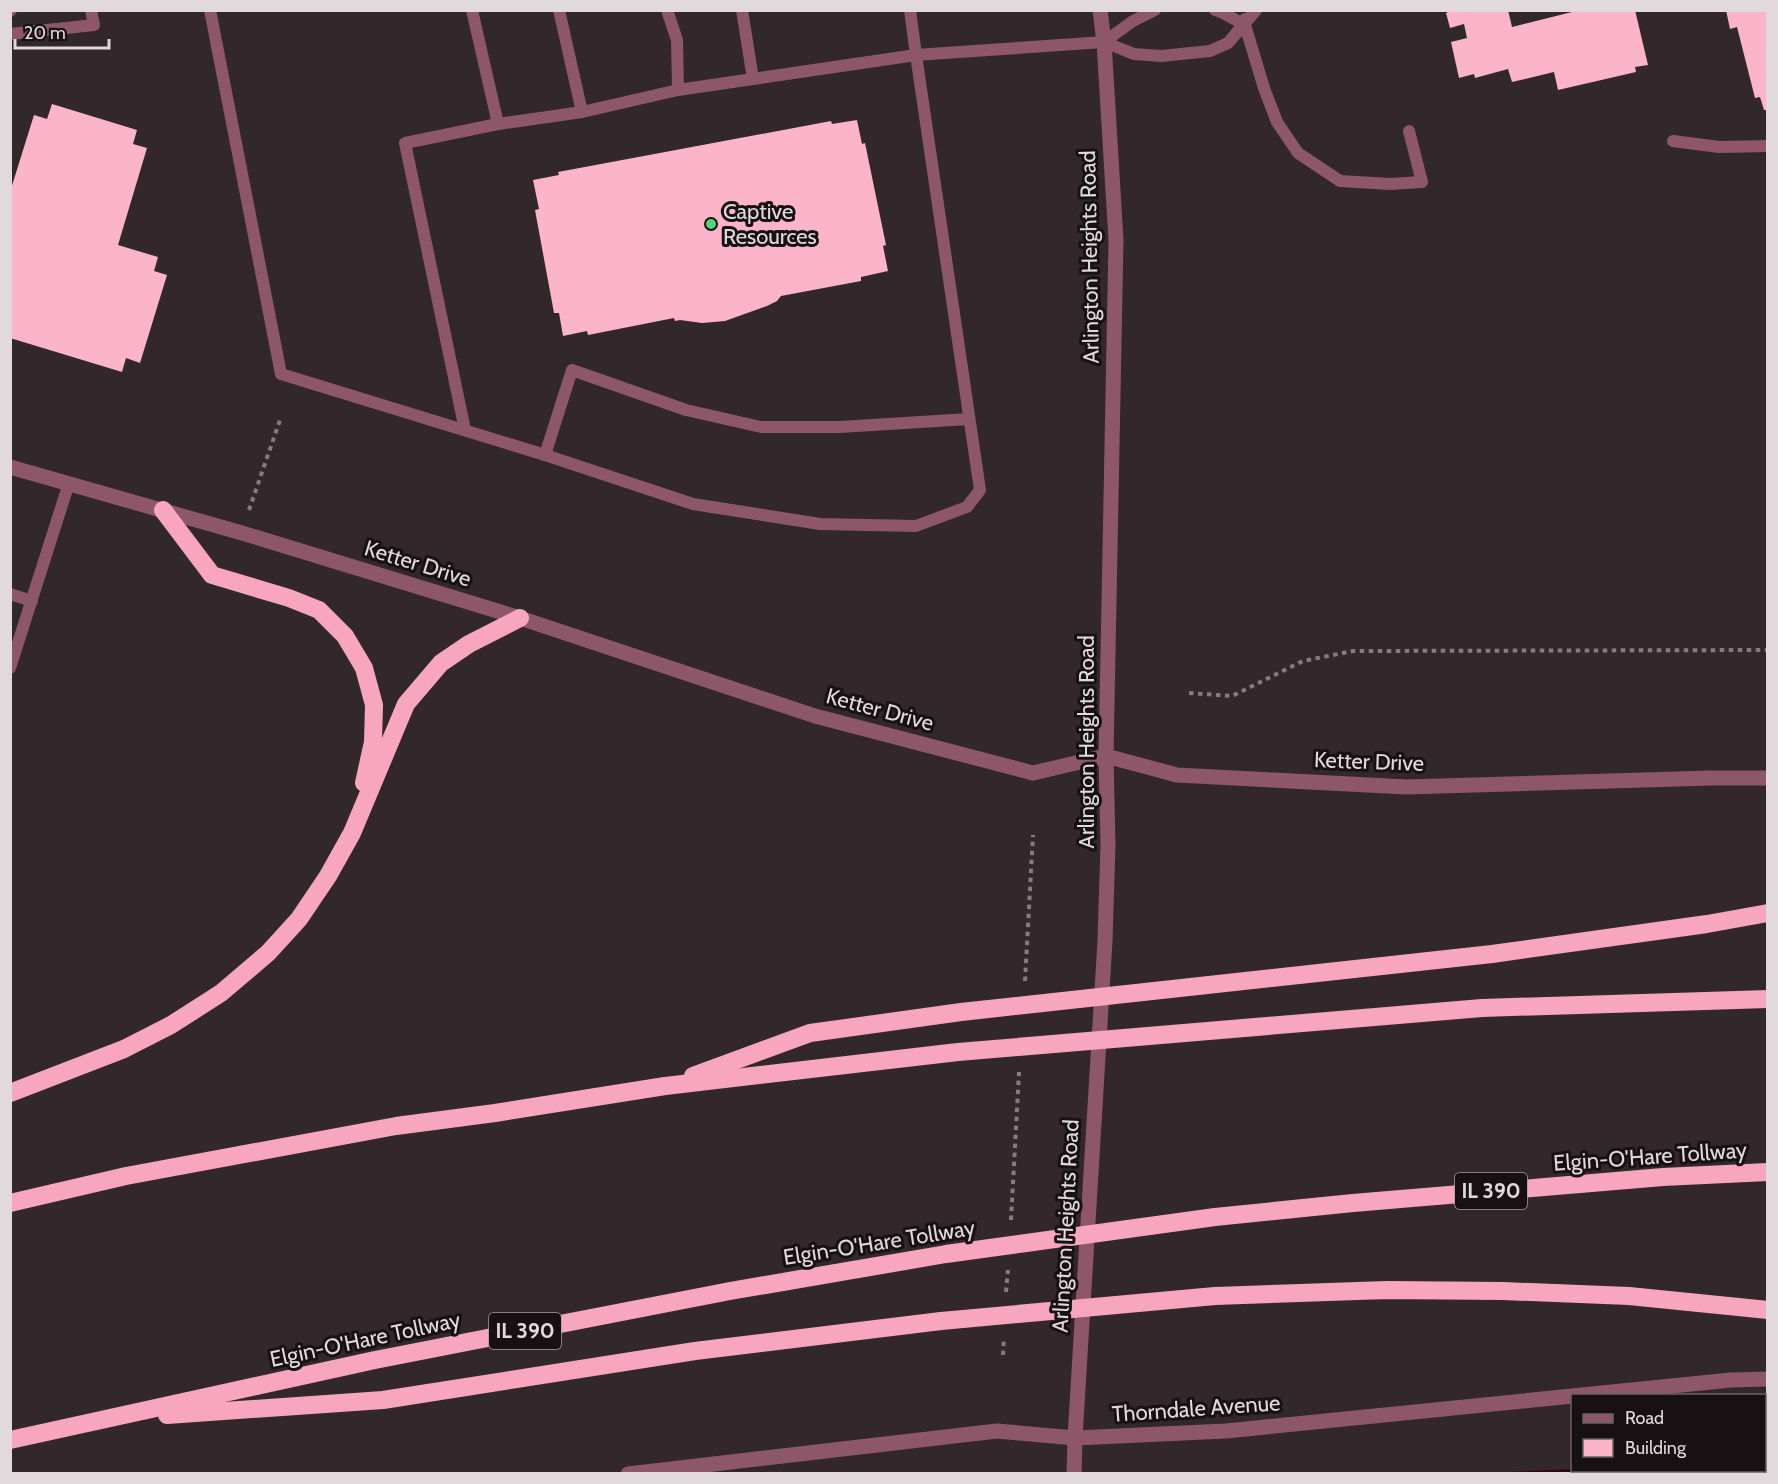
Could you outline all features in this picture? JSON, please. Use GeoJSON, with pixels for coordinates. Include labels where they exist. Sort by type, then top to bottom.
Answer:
{"type":"FeatureCollection","features":[{"type":"Feature","properties":{"kind":"highway"},"geometry":{"type":"LineString","coordinates":[[163,510],[212,575],[289,598],[319,610],[345,636],[364,668],[374,705],[373,742],[352,833]]}},
{"type":"Feature","properties":{"kind":"highway"},"geometry":{"type":"LineString","coordinates":[[10,1093],[124,1049],[171,1025],[221,993],[268,953],[299,919],[328,876],[352,833],[406,704],[441,663],[469,644],[520,618]]}},
{"type":"Feature","properties":{"kind":"highway"},"geometry":{"type":"LineString","coordinates":[[665,1086],[810,1033],[960,1012],[1492,954],[1707,924],[1767,913]]}},
{"type":"Feature","properties":{"kind":"highway"},"geometry":{"type":"LineString","coordinates":[[10,1203],[126,1176],[396,1126],[665,1086],[958,1052],[1482,1008],[1767,999]]}},
{"type":"Feature","properties":{"kind":"highway","name":"Elgin-O'Hare Tollway"},"geometry":{"type":"LineString","coordinates":[[10,1440],[478,1340],[730,1291],[946,1254],[1215,1217],[1353,1203],[1663,1177],[1767,1172]]}},
{"type":"Feature","properties":{"kind":"highway","name":"IL 390"},"geometry":{"type":"LineString","coordinates":[[105,1419],[383,1400],[695,1351],[941,1321],[1215,1296],[1387,1290],[1503,1291],[1629,1296],[1767,1311]]}},
{"type":"Feature","properties":{"kind":"street","name":"Arlington Heights Road"},"geometry":{"type":"LineString","coordinates":[[1074,1473],[1105,941],[1108,845],[1106,756],[1116,240],[1100,10]]}},
{"type":"Feature","properties":{"kind":"street","name":"Ketter Drive"},"geometry":{"type":"LineString","coordinates":[[10,467],[242,533],[520,618],[815,716],[1033,773],[1106,756],[1177,775],[1406,787],[1767,778]]}},
{"type":"Feature","properties":{"kind":"street","name":"Thorndale Avenue"},"geometry":{"type":"LineString","coordinates":[[1585,1394],[1731,1380],[1767,1379]]}},
{"type":"Feature","properties":{"kind":"street","name":"Thorndale Avenue"},"geometry":{"type":"LineString","coordinates":[[628,1473],[998,1431],[1075,1438],[1226,1431],[1571,1395]]}},
{"type":"Feature","properties":{"kind":"lane"},"geometry":{"type":"LineString","coordinates":[[10,34],[94,25],[91,10]]}},
{"type":"Feature","properties":{"kind":"lane"},"geometry":{"type":"LineString","coordinates":[[210,10],[281,375],[465,430],[693,504],[820,524],[916,526],[967,507],[980,490],[910,10]]}},
{"type":"Feature","properties":{"kind":"lane"},"geometry":{"type":"LineString","coordinates":[[472,10],[498,124]]}},
{"type":"Feature","properties":{"kind":"lane"},"geometry":{"type":"LineString","coordinates":[[559,10],[582,111]]}},
{"type":"Feature","properties":{"kind":"lane"},"geometry":{"type":"LineString","coordinates":[[668,10],[677,40],[678,90]]}},
{"type":"Feature","properties":{"kind":"lane"},"geometry":{"type":"LineString","coordinates":[[742,10],[753,80]]}},
{"type":"Feature","properties":{"kind":"lane"},"geometry":{"type":"LineString","coordinates":[[1104,42],[1133,21],[1155,10]]}},
{"type":"Feature","properties":{"kind":"lane"},"geometry":{"type":"LineString","coordinates":[[1215,10],[1245,25]]}},
{"type":"Feature","properties":{"kind":"lane"},"geometry":{"type":"LineString","coordinates":[[1246,10],[1245,25],[1264,88],[1277,122],[1298,153],[1340,181],[1390,184],[1422,182],[1409,131]]}},
{"type":"Feature","properties":{"kind":"lane"},"geometry":{"type":"LineString","coordinates":[[465,430],[405,143],[498,124],[582,111],[678,90],[916,55],[1104,42],[1134,54],[1161,56],[1210,51],[1227,44],[1256,10]]}},
{"type":"Feature","properties":{"kind":"lane"},"geometry":{"type":"LineString","coordinates":[[1673,141],[1719,147],[1767,146]]}},
{"type":"Feature","properties":{"kind":"lane"},"geometry":{"type":"LineString","coordinates":[[544,455],[572,370],[686,410],[761,427],[840,427],[969,419]]}},
{"type":"Feature","properties":{"kind":"lane"},"geometry":{"type":"LineString","coordinates":[[10,668],[69,483]]}},
{"type":"Feature","properties":{"kind":"lane"},"geometry":{"type":"LineString","coordinates":[[10,594],[32,601]]}},
{"type":"Feature","properties":{"kind":"path"},"geometry":{"type":"LineString","coordinates":[[242,533],[280,420]]}},
{"type":"Feature","properties":{"kind":"path"},"geometry":{"type":"LineString","coordinates":[[1189,693],[1232,696],[1303,661],[1353,651],[1767,650]]}},
{"type":"Feature","properties":{"kind":"path"},"geometry":{"type":"LineString","coordinates":[[1024,988],[1033,835]]}},
{"type":"Feature","properties":{"kind":"path"},"geometry":{"type":"LineString","coordinates":[[1010,1225],[1019,1071]]}},
{"type":"Feature","properties":{"kind":"path"},"geometry":{"type":"LineString","coordinates":[[1006,1296],[1008,1261]]}},
{"type":"Feature","properties":{"kind":"path"},"geometry":{"type":"LineString","coordinates":[[1003,1355],[1004,1332]]}},
{"type":"Feature","properties":{"kind":"shaded area"},"geometry":{"type":"Polygon","coordinates":[[[1767,1462],[1767,1473],[1486,1473],[1571,1469],[1571,1472],[1766,1472],[1767,1462]]]}},
{"type":"Feature","properties":{"kind":"building"},"geometry":{"type":"Polygon","coordinates":[[[1453,10],[1508,10],[1512,27],[1580,10],[1635,10],[1648,65],[1635,67],[1636,72],[1558,90],[1554,72],[1512,82],[1508,69],[1475,78],[1474,74],[1459,78],[1451,42],[1467,38],[1464,24],[1450,28],[1446,13],[1453,10]]]}},
{"type":"Feature","properties":{"kind":"building"},"geometry":{"type":"Polygon","coordinates":[[[1726,10],[1768,10],[1768,110],[1764,110],[1760,97],[1755,98],[1737,27],[1730,29],[1726,10]]]}},
{"type":"Feature","properties":{"kind":"building"},"geometry":{"type":"Polygon","coordinates":[[[52,104],[137,130],[133,144],[147,148],[118,245],[158,257],[154,271],[167,275],[140,363],[126,358],[122,372],[10,338],[10,192],[34,115],[47,119],[52,104]]]}},
{"type":"Feature","properties":{"kind":"building"},"geometry":{"type":"Polygon","coordinates":[[[857,120],[862,144],[865,143],[886,245],[883,246],[888,271],[861,277],[861,281],[781,296],[767,306],[725,321],[702,323],[675,321],[674,318],[588,335],[587,331],[563,336],[559,313],[554,313],[535,210],[539,209],[533,180],[559,175],[558,172],[831,121],[832,124],[857,120]]]}},
{"type":"Feature","properties":{"kind":"place","name":"Captive Resources"},"geometry":{"type":"Point","coordinates":[711,224]}}]}
